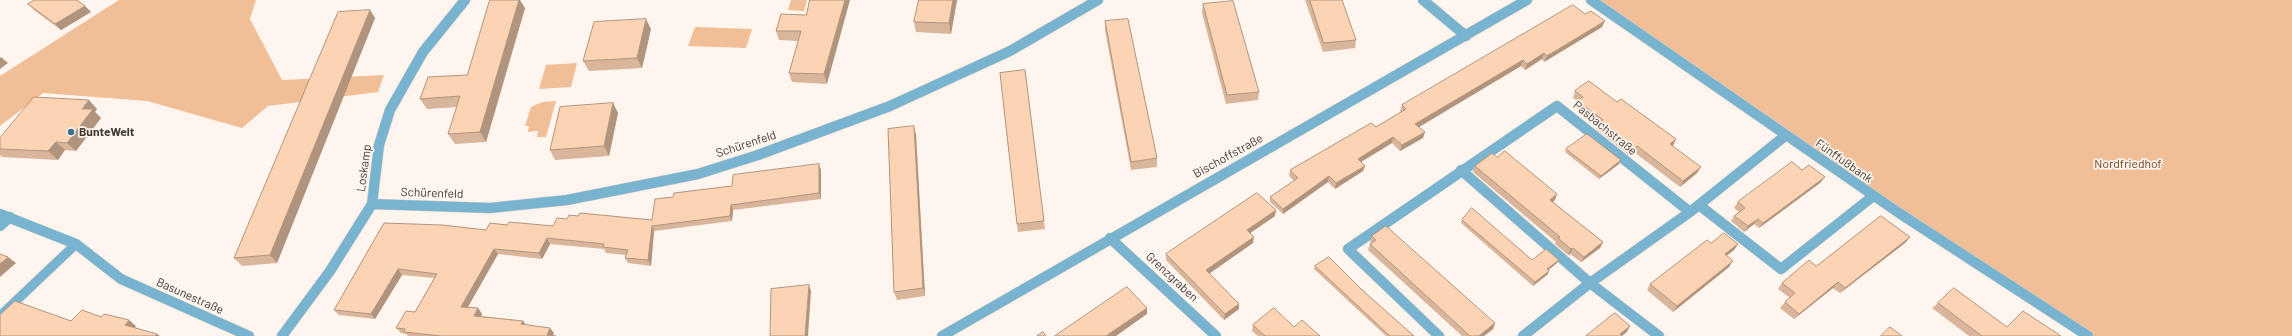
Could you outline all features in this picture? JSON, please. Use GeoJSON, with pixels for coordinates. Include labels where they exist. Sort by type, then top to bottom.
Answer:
{"type":"FeatureCollection","features":[{"type":"Feature","properties":{"kind":"street","name":"Loskamp"},"geometry":{"type":"LineString","coordinates":[[282,336],[330,271],[372,204],[379,145],[390,110],[406,79],[423,52],[465,0]]}},
{"type":"Feature","properties":{"kind":"street","name":"Schürenfeld"},"geometry":{"type":"LineString","coordinates":[[372,204],[490,208],[567,200],[698,174],[758,155],[890,106],[1010,51],[1098,0]]}},
{"type":"Feature","properties":{"kind":"street"},"geometry":{"type":"LineString","coordinates":[[1423,0],[1466,36]]}},
{"type":"Feature","properties":{"kind":"street","name":"Bischoffstraße"},"geometry":{"type":"LineString","coordinates":[[942,336],[1110,238],[1527,0]]}},
{"type":"Feature","properties":{"kind":"street","name":"Fünffußbank"},"geometry":{"type":"LineString","coordinates":[[1591,0],[1872,197],[1985,272],[2088,336]]}},
{"type":"Feature","properties":{"kind":"street","name":"Pasbachstraße"},"geometry":{"type":"LineString","coordinates":[[1439,336],[1348,249],[1461,170],[1557,106],[1694,208],[1781,269],[1872,197]]}},
{"type":"Feature","properties":{"kind":"street"},"geometry":{"type":"LineString","coordinates":[[1523,336],[1590,283],[1694,208],[1785,136]]}},
{"type":"Feature","properties":{"kind":"street"},"geometry":{"type":"LineString","coordinates":[[1461,170],[1590,283],[1659,336]]}},
{"type":"Feature","properties":{"kind":"street"},"geometry":{"type":"LineString","coordinates":[[0,226],[5,216]]}},
{"type":"Feature","properties":{"kind":"street","name":"Basunestraße"},"geometry":{"type":"LineString","coordinates":[[5,216],[76,244],[121,279],[249,336]]}},
{"type":"Feature","properties":{"kind":"street","name":"Grenzgraben"},"geometry":{"type":"LineString","coordinates":[[1110,238],[1216,336]]}},
{"type":"Feature","properties":{"kind":"lane"},"geometry":{"type":"LineString","coordinates":[[0,316],[76,244]]}},
{"type":"Feature","properties":{"kind":"green space"},"geometry":{"type":"Polygon","coordinates":[[[119,0],[256,0],[250,19],[282,80],[384,75],[378,92],[268,106],[242,128],[147,101],[43,93],[0,126],[0,76],[119,0]]]}},
{"type":"Feature","properties":{"kind":"green space"},"geometry":{"type":"Polygon","coordinates":[[[791,0],[807,0],[804,11],[788,10],[791,0]]]}},
{"type":"Feature","properties":{"kind":"green space","name":"Nordfriedhof"},"geometry":{"type":"Polygon","coordinates":[[[1597,0],[2292,0],[2292,336],[2094,336],[1987,269],[1597,0]]]}},
{"type":"Feature","properties":{"kind":"green space"},"geometry":{"type":"Polygon","coordinates":[[[695,27],[752,29],[746,48],[688,46],[695,27]]]}},
{"type":"Feature","properties":{"kind":"green space"},"geometry":{"type":"Polygon","coordinates":[[[577,63],[571,87],[539,89],[546,65],[577,63]]]}},
{"type":"Feature","properties":{"kind":"green space"},"geometry":{"type":"Polygon","coordinates":[[[556,101],[546,137],[537,137],[538,131],[528,132],[529,126],[525,126],[531,107],[543,102],[556,101]]]}},
{"type":"Feature","properties":{"kind":"building"},"geometry":{"type":"Polygon","coordinates":[[[35,0],[77,0],[85,6],[55,24],[28,4],[35,0]]]}},
{"type":"Feature","properties":{"kind":"building"},"geometry":{"type":"Polygon","coordinates":[[[490,0],[519,0],[480,132],[448,134],[460,96],[420,99],[428,77],[467,75],[490,0]]]}},
{"type":"Feature","properties":{"kind":"building"},"geometry":{"type":"Polygon","coordinates":[[[810,0],[845,0],[824,74],[789,73],[801,31],[776,31],[781,14],[806,15],[810,0]]]}},
{"type":"Feature","properties":{"kind":"building"},"geometry":{"type":"Polygon","coordinates":[[[919,0],[953,0],[949,23],[914,22],[919,0]]]}},
{"type":"Feature","properties":{"kind":"building"},"geometry":{"type":"Polygon","coordinates":[[[1310,0],[1342,0],[1356,40],[1324,43],[1310,0]]]}},
{"type":"Feature","properties":{"kind":"building"},"geometry":{"type":"Polygon","coordinates":[[[1233,1],[1259,92],[1227,95],[1203,4],[1233,1]]]}},
{"type":"Feature","properties":{"kind":"building"},"geometry":{"type":"Polygon","coordinates":[[[1573,5],[1585,14],[1591,11],[1605,21],[1547,56],[1544,53],[1527,64],[1523,60],[1415,124],[1425,132],[1402,145],[1393,137],[1358,159],[1365,166],[1336,183],[1329,176],[1283,209],[1270,197],[1298,178],[1290,170],[1371,123],[1376,127],[1406,109],[1402,105],[1573,5]]]}},
{"type":"Feature","properties":{"kind":"building"},"geometry":{"type":"Polygon","coordinates":[[[370,10],[270,255],[234,258],[338,12],[370,10]]]}},
{"type":"Feature","properties":{"kind":"building"},"geometry":{"type":"Polygon","coordinates":[[[646,19],[637,58],[583,61],[594,22],[646,19]]]}},
{"type":"Feature","properties":{"kind":"building"},"geometry":{"type":"Polygon","coordinates":[[[1128,19],[1157,158],[1131,162],[1105,21],[1128,19]]]}},
{"type":"Feature","properties":{"kind":"building"},"geometry":{"type":"Polygon","coordinates":[[[1025,70],[1044,221],[1017,224],[1000,73],[1025,70]]]}},
{"type":"Feature","properties":{"kind":"building"},"geometry":{"type":"Polygon","coordinates":[[[1589,81],[1617,102],[1621,99],[1676,139],[1670,144],[1701,167],[1683,181],[1637,146],[1633,150],[1599,123],[1603,120],[1577,101],[1583,97],[1575,91],[1589,81]]]}},
{"type":"Feature","properties":{"kind":"building"},"geometry":{"type":"Polygon","coordinates":[[[34,97],[89,100],[82,109],[93,109],[67,143],[56,142],[48,151],[0,149],[0,138],[34,97]]]}},
{"type":"Feature","properties":{"kind":"building"},"geometry":{"type":"Polygon","coordinates":[[[613,103],[604,146],[550,150],[560,107],[613,103]]]}},
{"type":"Feature","properties":{"kind":"building"},"geometry":{"type":"Polygon","coordinates":[[[914,126],[923,288],[894,292],[888,129],[914,126]]]}},
{"type":"Feature","properties":{"kind":"building"},"geometry":{"type":"Polygon","coordinates":[[[1587,134],[1621,160],[1601,176],[1566,149],[1587,134]]]}},
{"type":"Feature","properties":{"kind":"building"},"geometry":{"type":"Polygon","coordinates":[[[1505,151],[1557,194],[1550,200],[1603,242],[1584,257],[1573,248],[1571,249],[1558,238],[1560,237],[1475,166],[1492,153],[1497,157],[1505,151]]]}},
{"type":"Feature","properties":{"kind":"building"},"geometry":{"type":"Polygon","coordinates":[[[1792,162],[1802,170],[1809,165],[1825,177],[1763,223],[1758,219],[1748,226],[1734,216],[1745,208],[1738,202],[1792,162]]]}},
{"type":"Feature","properties":{"kind":"building"},"geometry":{"type":"Polygon","coordinates":[[[819,164],[819,193],[731,205],[730,216],[652,226],[648,260],[625,258],[628,250],[603,247],[604,244],[547,238],[539,253],[494,249],[461,307],[478,308],[474,316],[523,321],[521,324],[550,328],[547,335],[556,336],[441,336],[404,332],[405,329],[396,328],[406,311],[415,312],[437,274],[398,269],[371,314],[334,310],[384,223],[442,225],[486,230],[490,223],[507,225],[509,222],[553,226],[557,218],[567,219],[569,215],[578,216],[580,213],[652,220],[655,199],[673,197],[674,193],[732,186],[733,175],[819,164]]]}},
{"type":"Feature","properties":{"kind":"building"},"geometry":{"type":"Polygon","coordinates":[[[1257,193],[1276,210],[1247,230],[1254,237],[1206,270],[1239,304],[1225,314],[1166,254],[1257,193]]]}},
{"type":"Feature","properties":{"kind":"building"},"geometry":{"type":"Polygon","coordinates":[[[1472,208],[1532,260],[1546,249],[1559,260],[1547,269],[1549,271],[1535,282],[1462,220],[1472,208]]]}},
{"type":"Feature","properties":{"kind":"building"},"geometry":{"type":"Polygon","coordinates":[[[1881,216],[1910,237],[1845,288],[1838,282],[1799,314],[1785,302],[1795,293],[1782,283],[1809,260],[1816,266],[1881,216]]]}},
{"type":"Feature","properties":{"kind":"building"},"geometry":{"type":"Polygon","coordinates":[[[1386,226],[1495,323],[1479,336],[1470,336],[1370,244],[1376,240],[1372,236],[1386,226]]]}},
{"type":"Feature","properties":{"kind":"building"},"geometry":{"type":"Polygon","coordinates":[[[1724,233],[1738,244],[1725,254],[1733,261],[1677,306],[1650,284],[1707,240],[1711,243],[1724,233]]]}},
{"type":"Feature","properties":{"kind":"building"},"geometry":{"type":"Polygon","coordinates":[[[0,254],[8,257],[0,264],[0,254]]]}},
{"type":"Feature","properties":{"kind":"building"},"geometry":{"type":"Polygon","coordinates":[[[1329,257],[1361,289],[1414,336],[1390,336],[1315,266],[1329,257]]]}},
{"type":"Feature","properties":{"kind":"building"},"geometry":{"type":"Polygon","coordinates":[[[809,285],[805,336],[770,336],[771,289],[809,285]]]}},
{"type":"Feature","properties":{"kind":"building"},"geometry":{"type":"Polygon","coordinates":[[[1127,287],[1147,308],[1106,336],[1055,336],[1127,287]]]}},
{"type":"Feature","properties":{"kind":"building"},"geometry":{"type":"Polygon","coordinates":[[[1954,288],[2007,327],[2023,311],[2061,336],[1982,336],[1938,303],[1954,288]]]}},
{"type":"Feature","properties":{"kind":"building"},"geometry":{"type":"Polygon","coordinates":[[[15,301],[71,321],[82,310],[101,317],[104,314],[129,320],[125,325],[157,334],[155,336],[0,336],[0,315],[15,301]]]}},
{"type":"Feature","properties":{"kind":"building"},"geometry":{"type":"Polygon","coordinates":[[[1274,308],[1294,327],[1302,320],[1320,336],[1265,336],[1253,325],[1274,308]]]}},
{"type":"Feature","properties":{"kind":"building"},"geometry":{"type":"Polygon","coordinates":[[[1615,313],[1630,326],[1620,334],[1622,336],[1586,336],[1615,313]]]}},
{"type":"Feature","properties":{"kind":"building"},"geometry":{"type":"Polygon","coordinates":[[[1890,327],[1902,336],[1881,336],[1890,327]]]}},
{"type":"Feature","properties":{"kind":"building"},"geometry":{"type":"Polygon","coordinates":[[[1043,332],[1046,336],[1037,336],[1043,332]]]}},
{"type":"Feature","properties":{"kind":"place","name":"BunteWelt"},"geometry":{"type":"Point","coordinates":[71,132]}}]}
